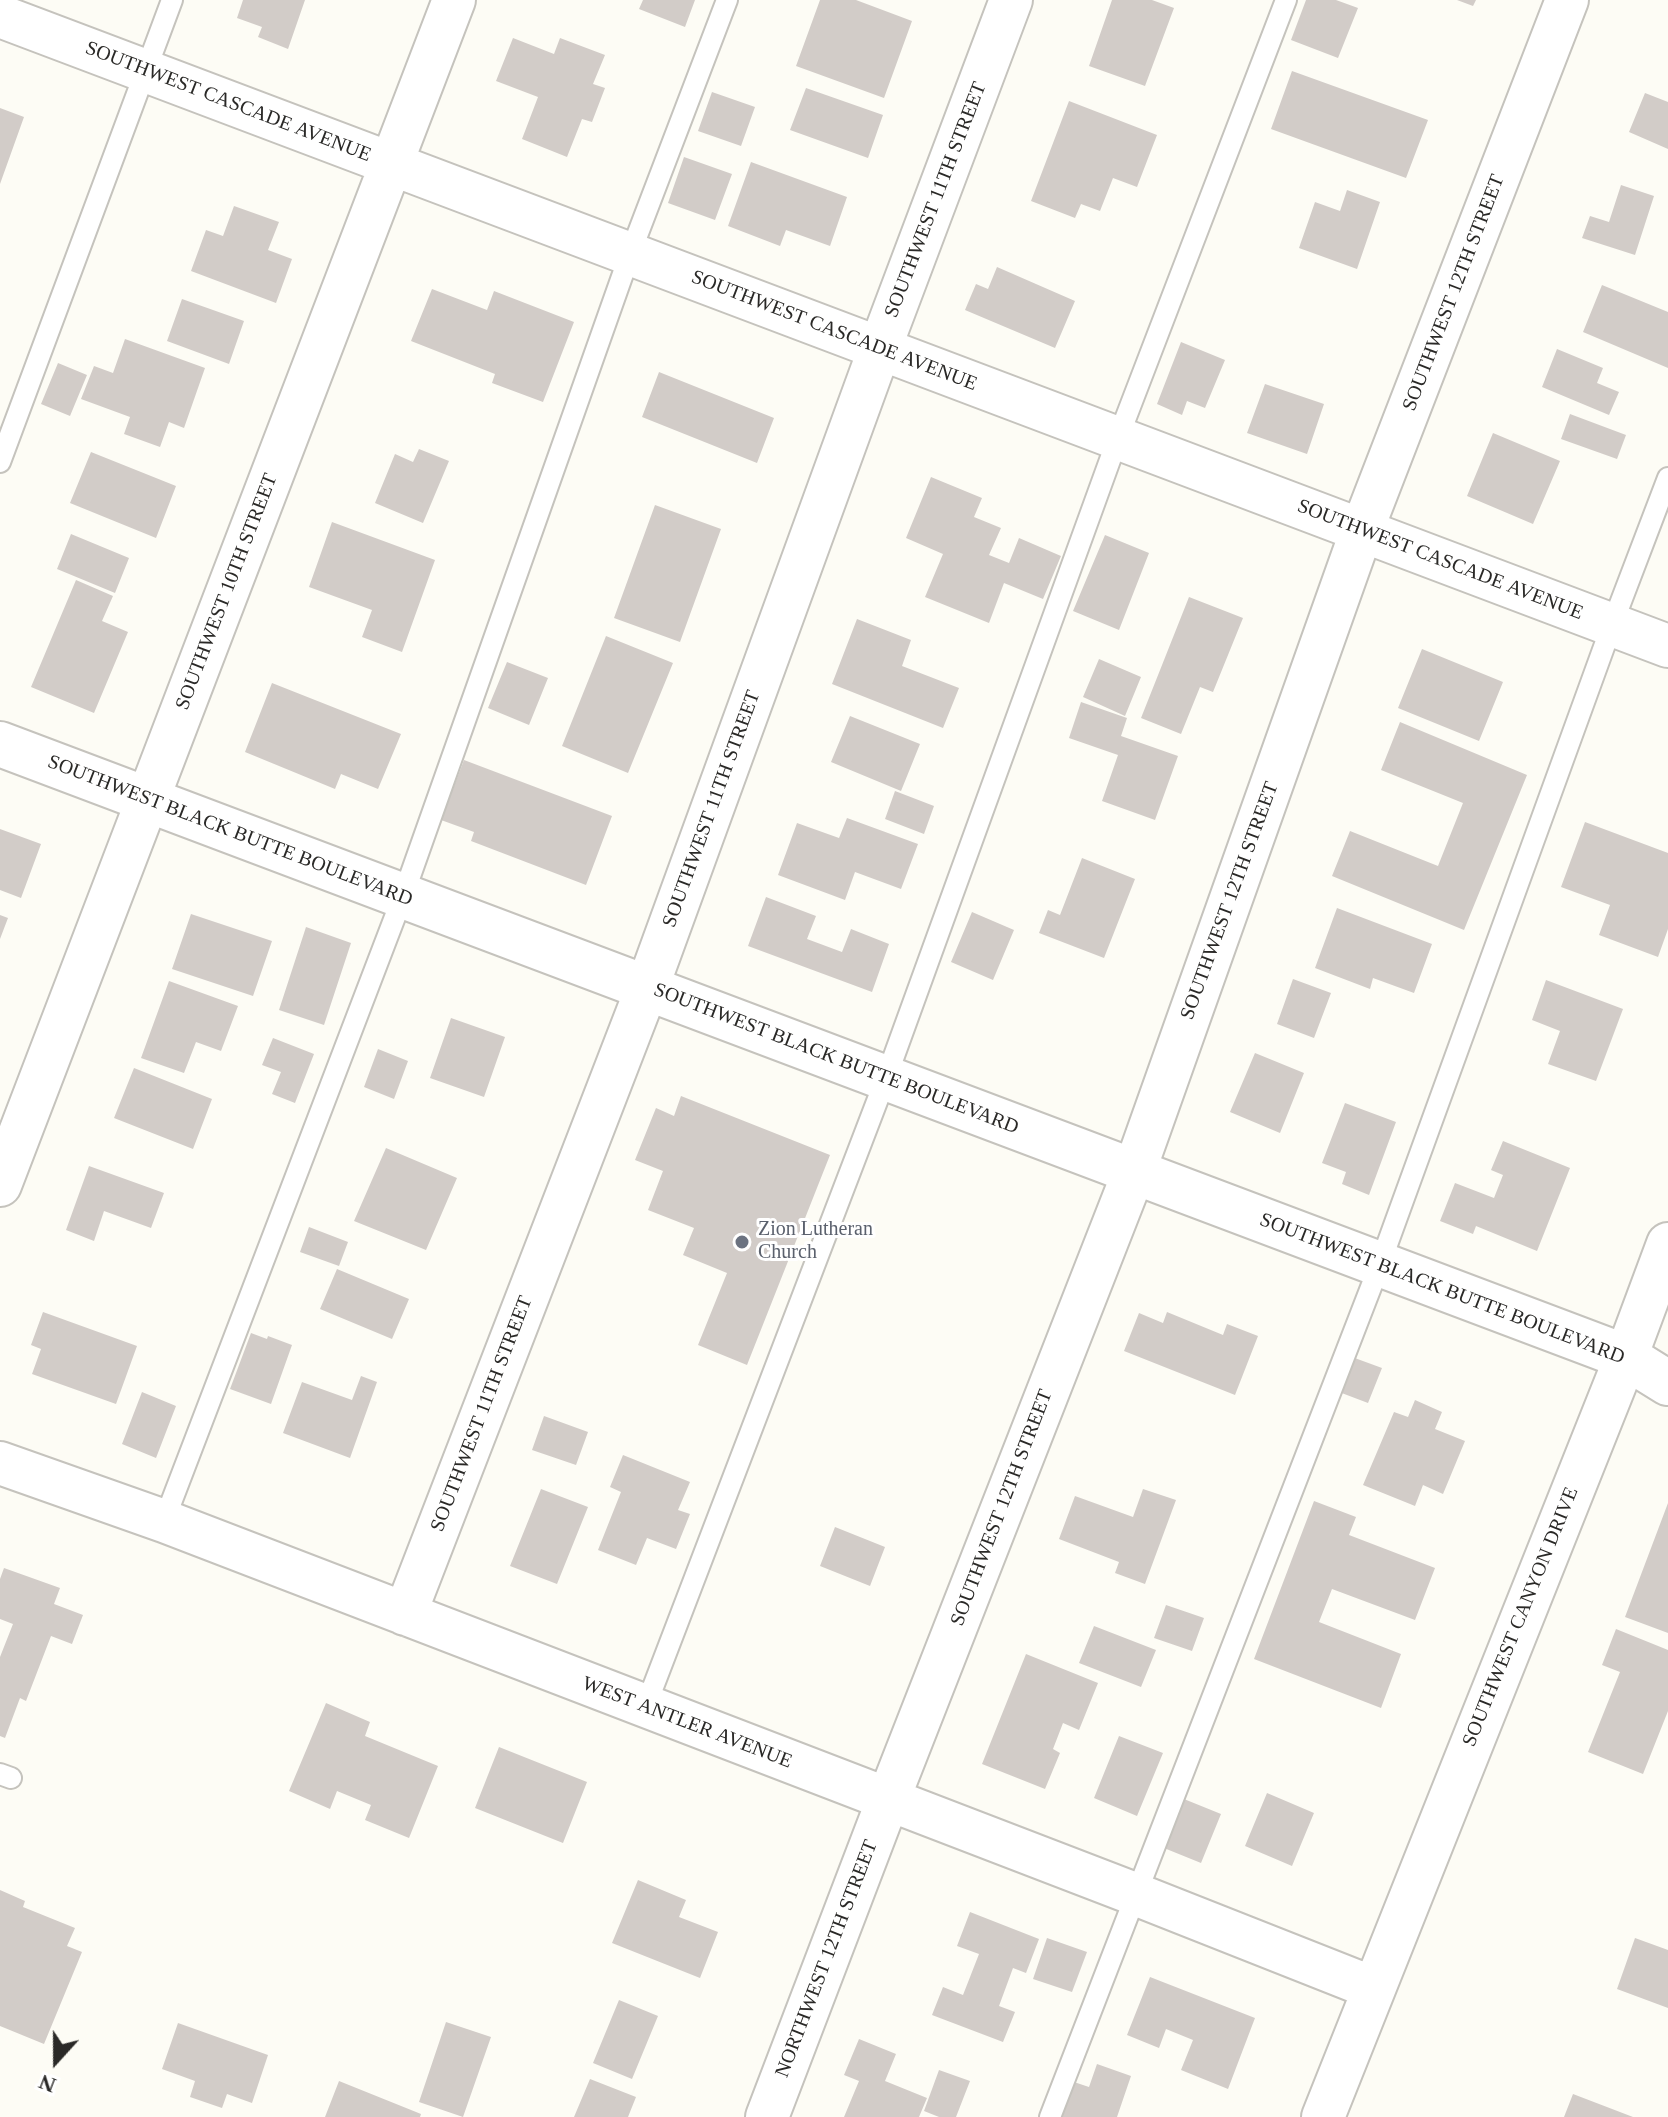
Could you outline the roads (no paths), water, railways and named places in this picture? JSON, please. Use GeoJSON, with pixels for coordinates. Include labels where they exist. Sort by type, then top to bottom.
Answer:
{"type":"FeatureCollection","features":[{"type":"Feature","properties":{"kind":"street","name":"SOUTHWEST 10TH STREET"},"geometry":{"type":"LineString","coordinates":[[0,1185],[454,0]]}},
{"type":"Feature","properties":{"kind":"street","name":"SOUTHWEST 11TH STREET"},"geometry":{"type":"LineString","coordinates":[[405,1614],[647,988],[880,348],[1011,0]]}},
{"type":"Feature","properties":{"kind":"street","name":"SOUTHWEST 12TH STREET"},"geometry":{"type":"LineString","coordinates":[[888,1800],[1134,1172],[1362,530],[1567,0]]}},
{"type":"Feature","properties":{"kind":"street","name":"SOUTHWEST CASCADE AVENUE"},"geometry":{"type":"LineString","coordinates":[[0,16],[1668,646]]}},
{"type":"Feature","properties":{"kind":"street","name":"SOUTHWEST BLACK BUTTE BOULEVARD"},"geometry":{"type":"LineString","coordinates":[[0,744],[1626,1357],[1668,1383]]}},
{"type":"Feature","properties":{"kind":"street","name":"SOUTHWEST CANYON DRIVE"},"geometry":{"type":"LineString","coordinates":[[1323,2117],[1626,1357],[1668,1244]]}},
{"type":"Feature","properties":{"kind":"street","name":"WEST ANTLER AVENUE"},"geometry":{"type":"LineString","coordinates":[[0,1463],[164,1521],[1373,1988]]}},
{"type":"Feature","properties":{"kind":"street","name":"NORTHWEST 12TH STREET"},"geometry":{"type":"LineString","coordinates":[[767,2117],[888,1800]]}},
{"type":"Feature","properties":{"kind":"lane"},"geometry":{"type":"LineString","coordinates":[[0,462],[172,0]]}},
{"type":"Feature","properties":{"kind":"lane"},"geometry":{"type":"LineString","coordinates":[[164,1521],[403,896],[630,254],[727,0]]}},
{"type":"Feature","properties":{"kind":"lane"},"geometry":{"type":"LineString","coordinates":[[645,1708],[886,1078],[1118,438],[1286,0]]}},
{"type":"Feature","properties":{"kind":"lane"},"geometry":{"type":"LineString","coordinates":[[1050,2117],[1380,1264],[1668,478]]}},
{"type":"Feature","properties":{"kind":"place","name":"Zion Lutheran Church"},"geometry":{"type":"Point","coordinates":[742,1242]}}]}
